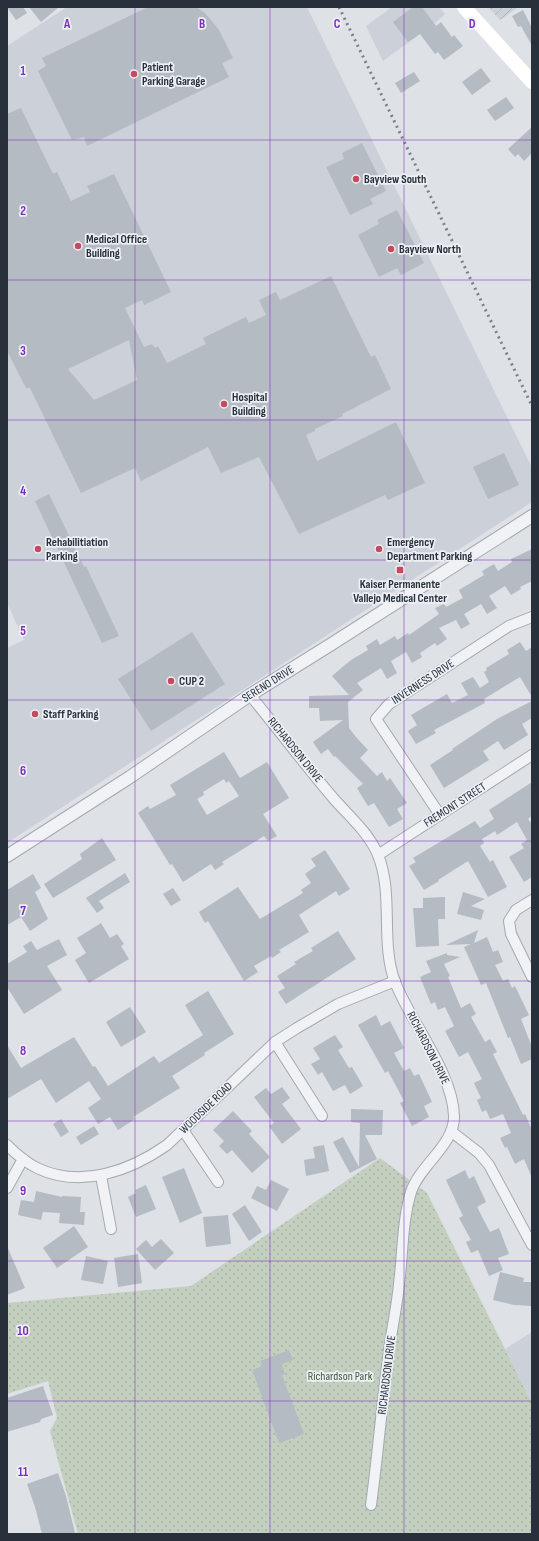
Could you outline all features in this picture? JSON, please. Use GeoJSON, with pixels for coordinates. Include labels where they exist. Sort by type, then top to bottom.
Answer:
{"type":"FeatureCollection","features":[{"type":"Feature","properties":{"kind":"main road"},"geometry":{"type":"LineString","coordinates":[[464,7],[532,82]]}},
{"type":"Feature","properties":{"kind":"street","name":"SERENO DRIVE"},"geometry":{"type":"LineString","coordinates":[[7,856],[130,777],[250,695],[532,516]]}},
{"type":"Feature","properties":{"kind":"street","name":"INVERNESS DRIVE"},"geometry":{"type":"LineString","coordinates":[[440,815],[376,719],[389,704],[509,626],[532,617]]}},
{"type":"Feature","properties":{"kind":"street","name":"RICHARDSON DRIVE"},"geometry":{"type":"LineString","coordinates":[[250,695],[334,798],[368,837],[378,855],[384,880],[388,950],[395,981],[441,1069],[451,1095],[454,1117],[452,1132],[422,1171],[412,1190],[405,1213],[400,1284],[389,1350],[371,1505]]}},
{"type":"Feature","properties":{"kind":"street","name":"FREMONT STREET"},"geometry":{"type":"LineString","coordinates":[[378,855],[532,755]]}},
{"type":"Feature","properties":{"kind":"street"},"geometry":{"type":"LineString","coordinates":[[532,900],[516,910],[509,921],[511,934],[532,977]]}},
{"type":"Feature","properties":{"kind":"street","name":"WOODSIDE ROAD"},"geometry":{"type":"LineString","coordinates":[[7,1145],[36,1168],[54,1174],[72,1177],[101,1176],[125,1168],[148,1158],[167,1145],[275,1042],[338,1004],[395,981]]}},
{"type":"Feature","properties":{"kind":"street"},"geometry":{"type":"LineString","coordinates":[[275,1042],[322,1116]]}},
{"type":"Feature","properties":{"kind":"street"},"geometry":{"type":"LineString","coordinates":[[183,1130],[218,1182]]}},
{"type":"Feature","properties":{"kind":"street"},"geometry":{"type":"LineString","coordinates":[[452,1132],[479,1153],[489,1165],[532,1245]]}},
{"type":"Feature","properties":{"kind":"street"},"geometry":{"type":"LineString","coordinates":[[7,1188],[23,1159]]}},
{"type":"Feature","properties":{"kind":"street"},"geometry":{"type":"LineString","coordinates":[[101,1176],[111,1229]]}},
{"type":"Feature","properties":{"kind":"shaded area"},"geometry":{"type":"Polygon","coordinates":[[[67,7],[307,7],[532,468],[532,502],[7,843],[7,648],[24,640],[7,603],[7,46],[67,7]]]}},
{"type":"Feature","properties":{"kind":"shaded area"},"geometry":{"type":"Polygon","coordinates":[[[392,7],[439,7],[445,14],[434,24],[383,61],[366,26],[392,7]]]}},
{"type":"Feature","properties":{"kind":"shaded area"},"geometry":{"type":"Polygon","coordinates":[[[488,7],[519,7],[500,20],[488,7]]]}},
{"type":"Feature","properties":{"kind":"shaded area"},"geometry":{"type":"Polygon","coordinates":[[[532,1332],[532,1403],[505,1349],[532,1332]]]}},
{"type":"Feature","properties":{"kind":"green space","name":"Richardson Park"},"geometry":{"type":"Polygon","coordinates":[[[380,1158],[427,1193],[532,1403],[532,1534],[78,1534],[50,1431],[57,1418],[48,1381],[7,1394],[7,1303],[191,1286],[380,1158]]]}},
{"type":"Feature","properties":{"kind":"building"},"geometry":{"type":"Polygon","coordinates":[[[7,7],[23,7],[27,13],[16,20],[7,7]]]}},
{"type":"Feature","properties":{"kind":"building"},"geometry":{"type":"Polygon","coordinates":[[[29,7],[59,7],[41,22],[29,7]]]}},
{"type":"Feature","properties":{"kind":"building","name":"Patient Parking Garage"},"geometry":{"type":"Polygon","coordinates":[[[148,7],[196,7],[205,13],[219,30],[233,58],[222,63],[229,77],[87,146],[84,137],[72,140],[38,71],[46,66],[42,58],[148,7]]]}},
{"type":"Feature","properties":{"kind":"building"},"geometry":{"type":"Polygon","coordinates":[[[413,7],[422,7],[436,26],[441,22],[452,37],[454,35],[463,46],[444,60],[438,52],[435,54],[420,34],[408,42],[393,22],[413,7]]]}},
{"type":"Feature","properties":{"kind":"building"},"geometry":{"type":"Polygon","coordinates":[[[523,10],[532,28],[532,46],[521,26],[518,27],[512,16],[523,10]]]}},
{"type":"Feature","properties":{"kind":"building"},"geometry":{"type":"Polygon","coordinates":[[[481,68],[491,81],[472,95],[462,82],[481,68]]]}},
{"type":"Feature","properties":{"kind":"building"},"geometry":{"type":"Polygon","coordinates":[[[414,72],[420,81],[401,93],[395,83],[414,72]]]}},
{"type":"Feature","properties":{"kind":"building"},"geometry":{"type":"Polygon","coordinates":[[[506,97],[514,108],[495,121],[487,110],[506,97]]]}},
{"type":"Feature","properties":{"kind":"building","name":"Hospital Building"},"geometry":{"type":"Polygon","coordinates":[[[21,108],[53,174],[57,172],[71,201],[90,192],[87,186],[114,174],[171,292],[144,305],[142,300],[125,308],[144,347],[152,344],[155,348],[158,346],[167,363],[206,344],[203,338],[246,317],[249,323],[266,315],[259,300],[276,292],[280,300],[331,276],[371,357],[375,355],[391,389],[342,414],[343,416],[315,429],[315,431],[306,435],[317,461],[396,422],[425,483],[388,500],[385,495],[299,534],[259,457],[221,473],[208,447],[141,481],[135,468],[81,493],[30,388],[26,388],[7,351],[7,114],[21,108]],[[129,340],[68,369],[94,400],[137,380],[129,340]]]}},
{"type":"Feature","properties":{"kind":"building"},"geometry":{"type":"Polygon","coordinates":[[[532,127],[532,153],[524,161],[518,154],[515,157],[508,149],[532,127]]]}},
{"type":"Feature","properties":{"kind":"building","name":"Bayview South"},"geometry":{"type":"Polygon","coordinates":[[[362,143],[386,191],[370,199],[373,204],[350,215],[326,167],[344,159],[342,153],[362,143]]]}},
{"type":"Feature","properties":{"kind":"building","name":"Bayview North"},"geometry":{"type":"Polygon","coordinates":[[[397,210],[424,263],[401,275],[397,268],[379,277],[358,235],[379,224],[377,220],[397,210]]]}},
{"type":"Feature","properties":{"kind":"building"},"geometry":{"type":"Polygon","coordinates":[[[504,453],[519,485],[488,499],[473,467],[504,453]]]}},
{"type":"Feature","properties":{"kind":"building"},"geometry":{"type":"Polygon","coordinates":[[[49,494],[84,567],[86,566],[119,636],[102,643],[35,501],[49,494]]]}},
{"type":"Feature","properties":{"kind":"building"},"geometry":{"type":"Polygon","coordinates":[[[532,549],[532,581],[520,587],[521,589],[511,595],[505,586],[489,596],[497,608],[487,614],[481,604],[464,614],[470,624],[461,629],[456,620],[439,628],[447,639],[437,646],[435,643],[420,653],[422,657],[412,663],[406,652],[391,661],[397,673],[387,679],[381,668],[357,683],[363,690],[348,702],[349,728],[368,750],[360,758],[377,776],[382,772],[387,781],[390,778],[407,803],[397,809],[403,819],[389,827],[374,803],[368,806],[363,798],[357,788],[363,784],[335,756],[334,757],[328,749],[321,754],[313,742],[343,720],[320,721],[319,708],[309,708],[309,696],[349,695],[332,676],[351,660],[368,650],[366,646],[377,639],[380,645],[395,636],[397,640],[408,633],[409,635],[439,614],[435,608],[444,604],[446,607],[463,598],[459,590],[484,575],[482,571],[494,564],[498,571],[512,562],[511,559],[532,549]]]}},
{"type":"Feature","properties":{"kind":"building","name":"CUP 2"},"geometry":{"type":"Polygon","coordinates":[[[192,632],[225,684],[151,731],[118,679],[192,632]]]}},
{"type":"Feature","properties":{"kind":"building"},"geometry":{"type":"Polygon","coordinates":[[[520,642],[526,651],[532,647],[532,697],[520,677],[484,699],[485,703],[434,730],[436,733],[416,744],[408,731],[417,725],[411,715],[447,694],[452,703],[468,695],[461,683],[473,677],[480,688],[489,682],[484,672],[487,670],[486,668],[509,654],[507,650],[520,642]]]}},
{"type":"Feature","properties":{"kind":"building"},"geometry":{"type":"Polygon","coordinates":[[[532,701],[532,718],[522,724],[528,735],[504,750],[498,741],[483,751],[489,760],[444,788],[430,765],[497,719],[532,701]]]}},
{"type":"Feature","properties":{"kind":"building"},"geometry":{"type":"Polygon","coordinates":[[[224,752],[240,778],[267,762],[289,798],[263,814],[277,836],[268,841],[264,836],[222,862],[224,864],[215,870],[211,864],[183,882],[172,864],[170,865],[138,813],[148,806],[150,809],[176,795],[170,785],[224,752]],[[224,779],[203,792],[204,795],[197,799],[207,815],[239,796],[229,781],[226,783],[224,779]]]}},
{"type":"Feature","properties":{"kind":"building"},"geometry":{"type":"Polygon","coordinates":[[[532,782],[532,816],[528,819],[532,824],[532,877],[524,882],[509,857],[524,848],[521,844],[527,840],[517,822],[497,835],[495,831],[482,839],[484,843],[480,846],[490,862],[493,860],[507,887],[488,897],[468,861],[424,890],[409,866],[416,862],[413,858],[475,821],[480,828],[494,819],[489,810],[532,782]]]}},
{"type":"Feature","properties":{"kind":"building"},"geometry":{"type":"Polygon","coordinates":[[[102,838],[116,860],[53,898],[44,884],[82,859],[80,854],[102,838]]]}},
{"type":"Feature","properties":{"kind":"building"},"geometry":{"type":"Polygon","coordinates":[[[325,850],[350,889],[339,896],[336,891],[299,915],[309,932],[279,950],[281,952],[272,958],[271,956],[254,966],[258,972],[244,981],[208,921],[205,923],[199,912],[238,887],[260,919],[303,893],[301,890],[311,883],[305,874],[316,866],[311,859],[325,850]]]}},
{"type":"Feature","properties":{"kind":"building"},"geometry":{"type":"Polygon","coordinates":[[[125,873],[130,882],[99,901],[104,908],[97,913],[86,898],[125,873]]]}},
{"type":"Feature","properties":{"kind":"building"},"geometry":{"type":"Polygon","coordinates":[[[33,874],[41,888],[35,892],[48,919],[30,931],[21,917],[7,925],[7,890],[33,874]]]}},
{"type":"Feature","properties":{"kind":"building"},"geometry":{"type":"Polygon","coordinates":[[[173,888],[181,900],[171,906],[163,894],[173,888]]]}},
{"type":"Feature","properties":{"kind":"building"},"geometry":{"type":"Polygon","coordinates":[[[463,892],[485,899],[471,906],[484,910],[481,920],[457,914],[463,892]]]}},
{"type":"Feature","properties":{"kind":"building"},"geometry":{"type":"Polygon","coordinates":[[[445,897],[445,919],[438,919],[439,946],[416,947],[413,908],[423,908],[423,898],[445,897]]]}},
{"type":"Feature","properties":{"kind":"building"},"geometry":{"type":"Polygon","coordinates":[[[101,923],[110,938],[117,934],[124,944],[121,946],[129,959],[89,983],[75,960],[86,953],[77,938],[101,923]]]}},
{"type":"Feature","properties":{"kind":"building"},"geometry":{"type":"Polygon","coordinates":[[[478,930],[474,943],[487,937],[493,952],[498,950],[503,962],[495,965],[503,981],[508,979],[512,988],[515,986],[529,1015],[521,1019],[532,1047],[532,1059],[521,1064],[510,1037],[508,1038],[486,983],[481,985],[464,947],[471,944],[446,945],[478,930]]]}},
{"type":"Feature","properties":{"kind":"building"},"geometry":{"type":"Polygon","coordinates":[[[338,931],[356,959],[286,1004],[278,992],[285,988],[277,976],[296,964],[294,962],[313,951],[311,948],[338,931]]]}},
{"type":"Feature","properties":{"kind":"building"},"geometry":{"type":"Polygon","coordinates":[[[59,939],[67,955],[47,966],[62,990],[24,1014],[7,987],[7,964],[27,952],[23,946],[31,941],[37,950],[59,939]]]}},
{"type":"Feature","properties":{"kind":"building"},"geometry":{"type":"Polygon","coordinates":[[[447,953],[447,955],[460,957],[444,964],[450,976],[448,977],[461,1008],[470,1003],[476,1014],[471,1017],[485,1042],[490,1039],[497,1052],[493,1054],[532,1130],[532,1178],[524,1159],[515,1164],[507,1147],[505,1148],[500,1138],[511,1133],[503,1114],[490,1119],[486,1110],[482,1112],[477,1100],[481,1098],[474,1083],[482,1079],[468,1052],[459,1057],[445,1031],[454,1026],[445,1007],[438,1010],[435,1002],[431,1004],[420,977],[431,972],[426,961],[447,953]]]}},
{"type":"Feature","properties":{"kind":"building"},"geometry":{"type":"Polygon","coordinates":[[[208,991],[234,1034],[172,1076],[180,1088],[133,1117],[135,1119],[118,1130],[110,1117],[98,1124],[88,1108],[101,1099],[89,1081],[56,1103],[41,1079],[7,1099],[7,1045],[21,1068],[74,1037],[93,1067],[95,1066],[108,1086],[154,1056],[159,1063],[203,1035],[185,1005],[208,991]]]}},
{"type":"Feature","properties":{"kind":"building"},"geometry":{"type":"Polygon","coordinates":[[[130,1007],[146,1032],[121,1047],[106,1022],[130,1007]]]}},
{"type":"Feature","properties":{"kind":"building"},"geometry":{"type":"Polygon","coordinates":[[[376,1015],[381,1026],[390,1021],[404,1048],[394,1053],[404,1071],[410,1068],[414,1076],[419,1074],[432,1102],[424,1106],[429,1117],[412,1126],[400,1103],[404,1101],[388,1071],[385,1073],[358,1025],[376,1015]]]}},
{"type":"Feature","properties":{"kind":"building"},"geometry":{"type":"Polygon","coordinates":[[[335,1035],[343,1047],[338,1050],[349,1068],[352,1067],[363,1086],[350,1094],[345,1085],[333,1091],[322,1072],[318,1075],[311,1064],[320,1059],[313,1048],[335,1035]]]}},
{"type":"Feature","properties":{"kind":"building"},"geometry":{"type":"Polygon","coordinates":[[[282,1087],[290,1098],[282,1104],[301,1129],[282,1144],[269,1126],[274,1123],[254,1097],[266,1088],[271,1094],[282,1087]]]}},
{"type":"Feature","properties":{"kind":"building"},"geometry":{"type":"Polygon","coordinates":[[[351,1109],[383,1110],[382,1135],[365,1135],[377,1159],[350,1173],[333,1142],[343,1137],[359,1167],[360,1123],[351,1122],[351,1109]]]}},
{"type":"Feature","properties":{"kind":"building"},"geometry":{"type":"Polygon","coordinates":[[[233,1111],[252,1131],[249,1134],[270,1157],[252,1173],[232,1150],[227,1154],[219,1146],[224,1141],[213,1130],[233,1111]]]}},
{"type":"Feature","properties":{"kind":"building"},"geometry":{"type":"Polygon","coordinates":[[[61,1119],[69,1132],[61,1137],[53,1124],[61,1119]]]}},
{"type":"Feature","properties":{"kind":"building"},"geometry":{"type":"Polygon","coordinates":[[[94,1126],[99,1134],[81,1145],[76,1137],[94,1126]]]}},
{"type":"Feature","properties":{"kind":"building"},"geometry":{"type":"Polygon","coordinates":[[[324,1145],[329,1171],[306,1176],[304,1160],[315,1158],[313,1147],[324,1145]]]}},
{"type":"Feature","properties":{"kind":"building"},"geometry":{"type":"Polygon","coordinates":[[[184,1168],[202,1213],[180,1223],[162,1177],[184,1168]]]}},
{"type":"Feature","properties":{"kind":"building"},"geometry":{"type":"Polygon","coordinates":[[[465,1170],[469,1179],[474,1176],[486,1202],[477,1207],[490,1232],[499,1228],[509,1254],[498,1258],[503,1270],[489,1276],[478,1250],[471,1253],[466,1242],[471,1240],[459,1218],[463,1216],[446,1180],[465,1170]]]}},
{"type":"Feature","properties":{"kind":"building"},"geometry":{"type":"Polygon","coordinates":[[[271,1180],[289,1189],[277,1211],[251,1198],[257,1186],[266,1190],[271,1180]]]}},
{"type":"Feature","properties":{"kind":"building"},"geometry":{"type":"Polygon","coordinates":[[[146,1185],[156,1209],[136,1217],[128,1197],[136,1193],[135,1190],[146,1185]]]}},
{"type":"Feature","properties":{"kind":"building"},"geometry":{"type":"Polygon","coordinates":[[[36,1191],[62,1197],[81,1197],[80,1212],[85,1212],[84,1225],[59,1223],[60,1213],[43,1212],[41,1220],[18,1215],[21,1200],[34,1202],[36,1191]]]}},
{"type":"Feature","properties":{"kind":"building"},"geometry":{"type":"Polygon","coordinates":[[[245,1205],[262,1232],[249,1241],[232,1214],[245,1205]]]}},
{"type":"Feature","properties":{"kind":"building"},"geometry":{"type":"Polygon","coordinates":[[[228,1215],[231,1244],[206,1247],[203,1217],[228,1215]]]}},
{"type":"Feature","properties":{"kind":"building"},"geometry":{"type":"Polygon","coordinates":[[[74,1226],[88,1247],[57,1268],[43,1248],[74,1226]]]}},
{"type":"Feature","properties":{"kind":"building"},"geometry":{"type":"Polygon","coordinates":[[[161,1239],[174,1253],[155,1270],[136,1249],[146,1240],[152,1247],[161,1239]]]}},
{"type":"Feature","properties":{"kind":"building"},"geometry":{"type":"Polygon","coordinates":[[[7,1246],[25,1288],[7,1295],[7,1246]]]}},
{"type":"Feature","properties":{"kind":"building"},"geometry":{"type":"Polygon","coordinates":[[[138,1254],[142,1283],[118,1287],[114,1258],[138,1254]]]}},
{"type":"Feature","properties":{"kind":"building"},"geometry":{"type":"Polygon","coordinates":[[[86,1256],[108,1261],[103,1284],[81,1280],[86,1256]]]}},
{"type":"Feature","properties":{"kind":"building"},"geometry":{"type":"Polygon","coordinates":[[[500,1272],[524,1278],[523,1282],[532,1282],[532,1306],[514,1305],[493,1300],[500,1272]]]}},
{"type":"Feature","properties":{"kind":"building"},"geometry":{"type":"Polygon","coordinates":[[[289,1350],[293,1360],[282,1364],[285,1374],[282,1375],[304,1434],[279,1443],[252,1370],[262,1366],[260,1361],[289,1350]]]}},
{"type":"Feature","properties":{"kind":"building"},"geometry":{"type":"Polygon","coordinates":[[[43,1386],[53,1415],[41,1419],[40,1422],[7,1432],[7,1398],[43,1386]]]}},
{"type":"Feature","properties":{"kind":"building"},"geometry":{"type":"Polygon","coordinates":[[[58,1473],[66,1496],[75,1533],[42,1534],[27,1484],[58,1473]]]}},
{"type":"Feature","properties":{"kind":"railway"},"geometry":{"type":"LineString","coordinates":[[339,7],[532,406]]}},
{"type":"Feature","properties":{"kind":"place","name":"Patient Parking Garage"},"geometry":{"type":"Point","coordinates":[134,74]}},
{"type":"Feature","properties":{"kind":"place","name":"Bayview South"},"geometry":{"type":"Point","coordinates":[356,179]}},
{"type":"Feature","properties":{"kind":"place","name":"Medical Office Building"},"geometry":{"type":"Point","coordinates":[78,246]}},
{"type":"Feature","properties":{"kind":"place","name":"Bayview North"},"geometry":{"type":"Point","coordinates":[391,249]}},
{"type":"Feature","properties":{"kind":"place","name":"Hospital Building"},"geometry":{"type":"Point","coordinates":[224,404]}},
{"type":"Feature","properties":{"kind":"place","name":"Rehabilitiation Parking"},"geometry":{"type":"Point","coordinates":[38,549]}},
{"type":"Feature","properties":{"kind":"place","name":"Emergency Department Parking"},"geometry":{"type":"Point","coordinates":[379,549]}},
{"type":"Feature","properties":{"kind":"place","name":"Kaiser Permanente Vallejo Medical Center"},"geometry":{"type":"Point","coordinates":[400,570]}},
{"type":"Feature","properties":{"kind":"place","name":"CUP 2"},"geometry":{"type":"Point","coordinates":[171,681]}},
{"type":"Feature","properties":{"kind":"place","name":"Staff Parking"},"geometry":{"type":"Point","coordinates":[35,714]}}]}
